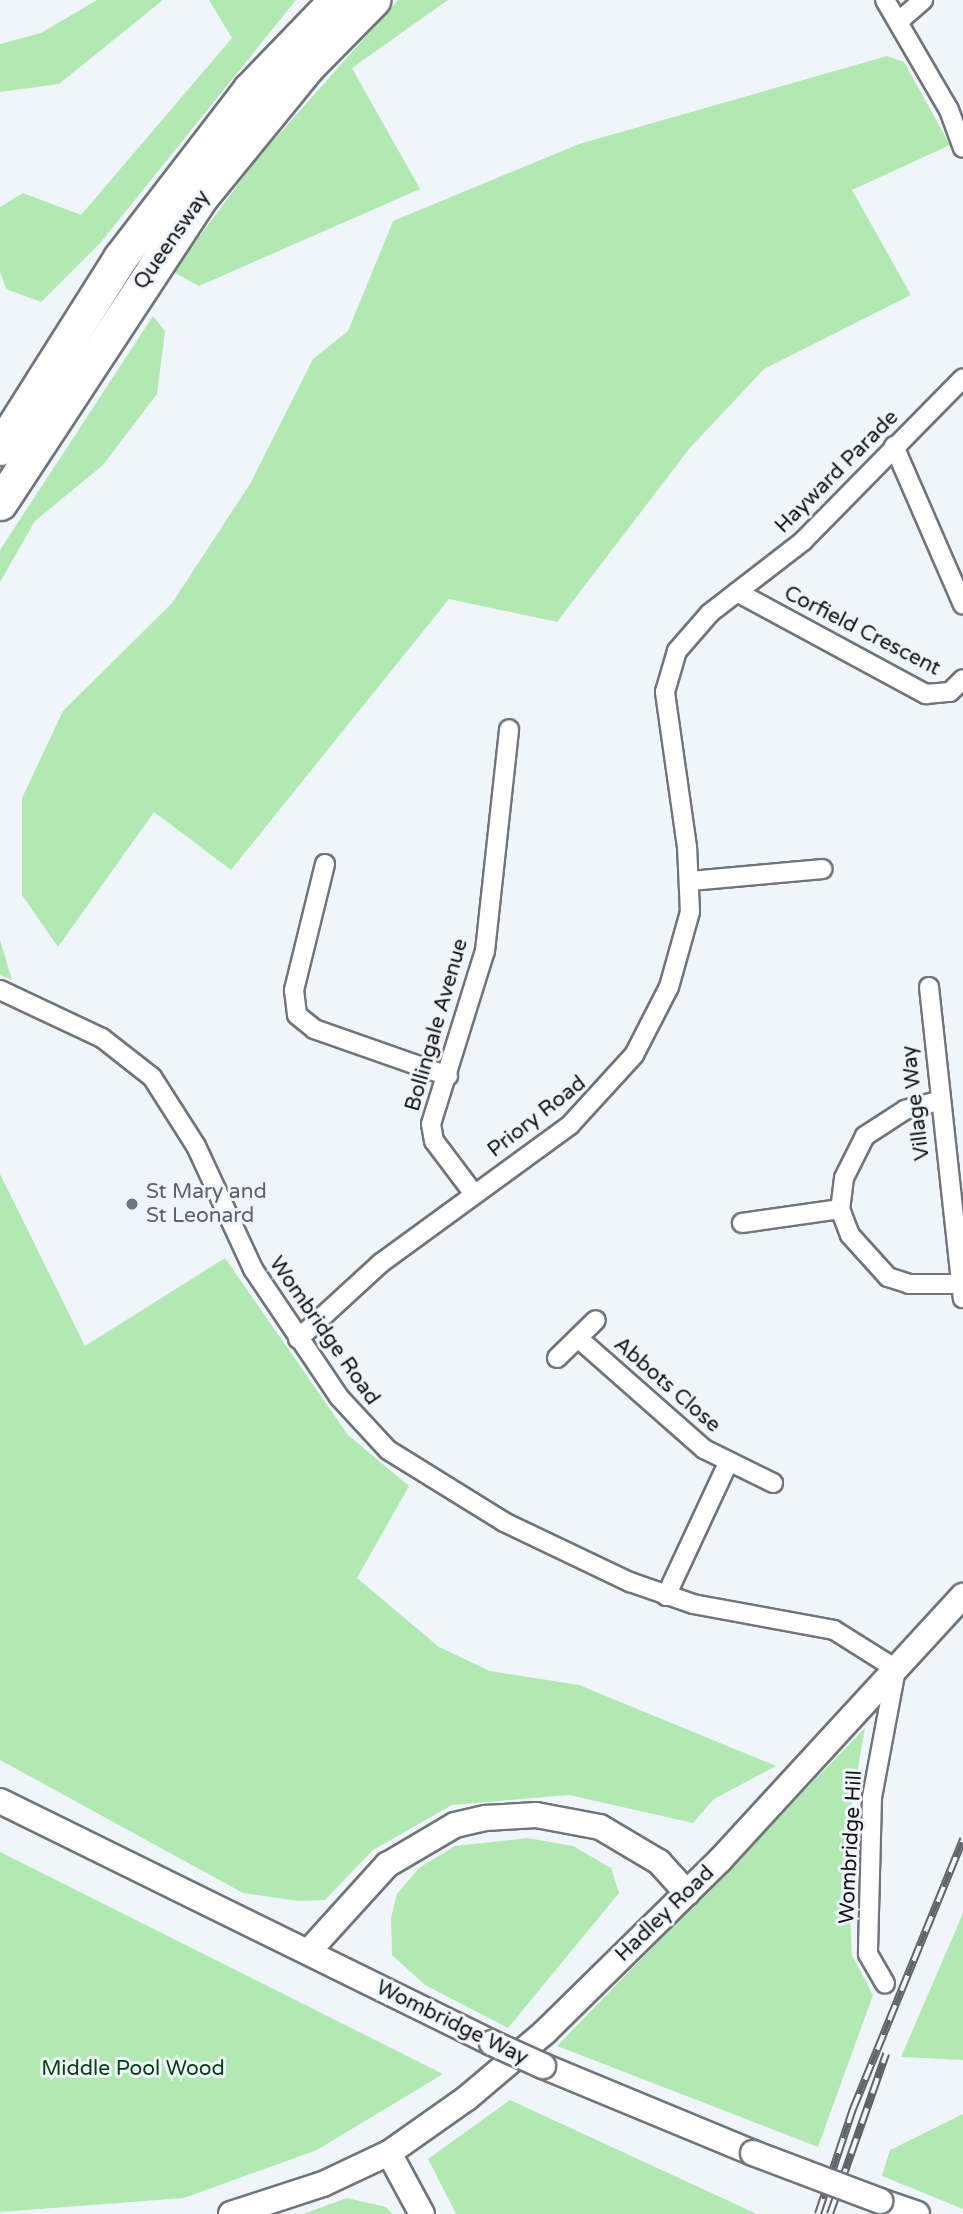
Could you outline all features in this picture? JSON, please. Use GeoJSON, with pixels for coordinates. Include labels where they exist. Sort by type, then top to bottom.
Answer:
{"type":"FeatureCollection","features":[{"type":"Feature","properties":{"kind":"highway","name":"Queensway"},"geometry":{"type":"LineString","coordinates":[[0,448],[120,258],[250,89],[336,0]]}},
{"type":"Feature","properties":{"kind":"highway","name":"Queensway"},"geometry":{"type":"LineString","coordinates":[[0,503],[201,197],[308,66],[373,0]]}},
{"type":"Feature","properties":{"kind":"street"},"geometry":{"type":"LineString","coordinates":[[885,0],[899,21],[963,148]]}},
{"type":"Feature","properties":{"kind":"street"},"geometry":{"type":"LineString","coordinates":[[899,21],[922,0]]}},
{"type":"Feature","properties":{"kind":"street","name":"Hayward Parade"},"geometry":{"type":"LineString","coordinates":[[737,592],[803,541],[963,378]]}},
{"type":"Feature","properties":{"kind":"street"},"geometry":{"type":"LineString","coordinates":[[894,446],[963,605]]}},
{"type":"Feature","properties":{"kind":"street","name":"Corfield Crescent"},"geometry":{"type":"LineString","coordinates":[[737,592],[926,694],[950,692],[963,679]]}},
{"type":"Feature","properties":{"kind":"street","name":"Priory Road"},"geometry":{"type":"LineString","coordinates":[[298,1339],[380,1263],[585,1112],[634,1055],[683,947],[691,881],[665,692],[668,670],[691,633],[737,592]]}},
{"type":"Feature","properties":{"kind":"street","name":"Bollingale Avenue"},"geometry":{"type":"LineString","coordinates":[[474,1194],[432,1136],[485,951],[509,729]]}},
{"type":"Feature","properties":{"kind":"street"},"geometry":{"type":"LineString","coordinates":[[325,864],[294,1005],[314,1029],[448,1076]]}},
{"type":"Feature","properties":{"kind":"street"},"geometry":{"type":"LineString","coordinates":[[691,881],[822,869]]}},
{"type":"Feature","properties":{"kind":"street","name":"Village Way"},"geometry":{"type":"LineString","coordinates":[[929,987],[938,1101],[957,1192],[962,1291]]}},
{"type":"Feature","properties":{"kind":"street","name":"Wombridge Road"},"geometry":{"type":"LineString","coordinates":[[0,990],[102,1038],[152,1077],[196,1146],[253,1269],[298,1339],[359,1423],[411,1466],[504,1522],[666,1596],[834,1630],[896,1669]]}},
{"type":"Feature","properties":{"kind":"street"},"geometry":{"type":"LineString","coordinates":[[938,1101],[905,1110],[865,1136],[844,1178],[840,1209],[850,1234],[888,1277],[909,1284],[962,1291]]}},
{"type":"Feature","properties":{"kind":"street"},"geometry":{"type":"LineString","coordinates":[[743,1223],[840,1209]]}},
{"type":"Feature","properties":{"kind":"street","name":"Abbots Close"},"geometry":{"type":"LineString","coordinates":[[557,1357],[596,1320]]}},
{"type":"Feature","properties":{"kind":"street","name":"Abbots Close"},"geometry":{"type":"LineString","coordinates":[[578,1338],[728,1463],[773,1483]]}},
{"type":"Feature","properties":{"kind":"street","name":"Abbots Close"},"geometry":{"type":"LineString","coordinates":[[666,1596],[728,1463]]}},
{"type":"Feature","properties":{"kind":"street","name":"Hadley Road"},"geometry":{"type":"LineString","coordinates":[[231,2214],[323,2184],[389,2153],[545,2032],[687,1893],[963,1596]]}},
{"type":"Feature","properties":{"kind":"street","name":"Wombridge Hill"},"geometry":{"type":"LineString","coordinates":[[885,1983],[868,1954],[872,1797],[896,1669]]}},
{"type":"Feature","properties":{"kind":"street","name":"Wombridge Way"},"geometry":{"type":"LineString","coordinates":[[0,1801],[543,2066],[754,2153],[917,2214]]}},
{"type":"Feature","properties":{"kind":"street"},"geometry":{"type":"LineString","coordinates":[[308,1952],[341,1920],[363,1888],[409,1849],[455,1825],[519,1813],[566,1818],[629,1841],[687,1893]]}},
{"type":"Feature","properties":{"kind":"street"},"geometry":{"type":"LineString","coordinates":[[341,1920],[341,1968]]}},
{"type":"Feature","properties":{"kind":"street"},"geometry":{"type":"LineString","coordinates":[[389,2153],[422,2214]]}},
{"type":"Feature","properties":{"kind":"green space"},"geometry":{"type":"Polygon","coordinates":[[[97,0],[163,0],[59,84],[0,92],[0,44],[41,33],[97,0]]]}},
{"type":"Feature","properties":{"kind":"green space"},"geometry":{"type":"Polygon","coordinates":[[[209,0],[296,0],[101,242],[41,302],[6,289],[0,272],[0,207],[23,193],[81,215],[232,38],[209,0]]]}},
{"type":"Feature","properties":{"kind":"green space"},"geometry":{"type":"Polygon","coordinates":[[[398,0],[448,0],[352,68],[420,189],[199,286],[173,272],[257,159],[398,0]]]}},
{"type":"Feature","properties":{"kind":"green space"},"geometry":{"type":"Polygon","coordinates":[[[887,56],[904,62],[950,145],[852,190],[911,295],[764,369],[689,449],[557,622],[449,599],[231,870],[154,812],[58,947],[22,895],[22,798],[63,711],[172,603],[250,484],[313,359],[348,331],[393,221],[579,144],[887,56]]]}},
{"type":"Feature","properties":{"kind":"green space"},"geometry":{"type":"Polygon","coordinates":[[[153,316],[165,331],[157,394],[103,465],[35,521],[0,582],[0,550],[153,316]]]}},
{"type":"Feature","properties":{"kind":"green space"},"geometry":{"type":"Polygon","coordinates":[[[0,940],[12,980],[0,975],[0,940]]]}},
{"type":"Feature","properties":{"kind":"green space"},"geometry":{"type":"Polygon","coordinates":[[[0,1174],[85,1346],[225,1258],[348,1435],[409,1486],[357,1578],[439,1647],[490,1671],[579,1685],[776,1766],[714,1799],[693,1823],[569,1795],[452,1805],[373,1850],[325,1900],[298,1901],[243,1893],[0,1760],[0,1174]]]}},
{"type":"Feature","properties":{"kind":"green space"},"geometry":{"type":"Polygon","coordinates":[[[865,1728],[846,1836],[852,1955],[873,1995],[818,2147],[557,2046],[865,1728]]]}},
{"type":"Feature","properties":{"kind":"green space"},"geometry":{"type":"Polygon","coordinates":[[[528,1838],[573,1846],[611,1868],[619,1893],[508,2028],[425,1985],[392,1955],[391,1918],[397,1894],[419,1868],[455,1846],[528,1838]]]}},
{"type":"Feature","properties":{"kind":"green space","name":"Middle Pool Wood"},"geometry":{"type":"Polygon","coordinates":[[[0,1852],[443,2074],[317,2150],[184,2198],[0,2212],[0,1852]]]}},
{"type":"Feature","properties":{"kind":"green space"},"geometry":{"type":"Polygon","coordinates":[[[963,1913],[963,2060],[901,2057],[963,1913]]]}},
{"type":"Feature","properties":{"kind":"green space"},"geometry":{"type":"Polygon","coordinates":[[[510,2100],[757,2214],[456,2214],[428,2159],[510,2100]]]}},
{"type":"Feature","properties":{"kind":"green space"},"geometry":{"type":"Polygon","coordinates":[[[963,2114],[963,2209],[882,2176],[890,2150],[963,2114]]]}},
{"type":"Feature","properties":{"kind":"green space"},"geometry":{"type":"Polygon","coordinates":[[[347,2198],[386,2207],[392,2214],[303,2214],[347,2198]]]}},
{"type":"Feature","properties":{"kind":"railway"},"geometry":{"type":"LineString","coordinates":[[818,2214],[853,2109],[963,1839]]}},
{"type":"Feature","properties":{"kind":"railway"},"geometry":{"type":"LineString","coordinates":[[830,2214],[886,2054]]}},
{"type":"Feature","properties":{"kind":"place","name":"St Mary and St Leonard"},"geometry":{"type":"Point","coordinates":[132,1204]}}]}
